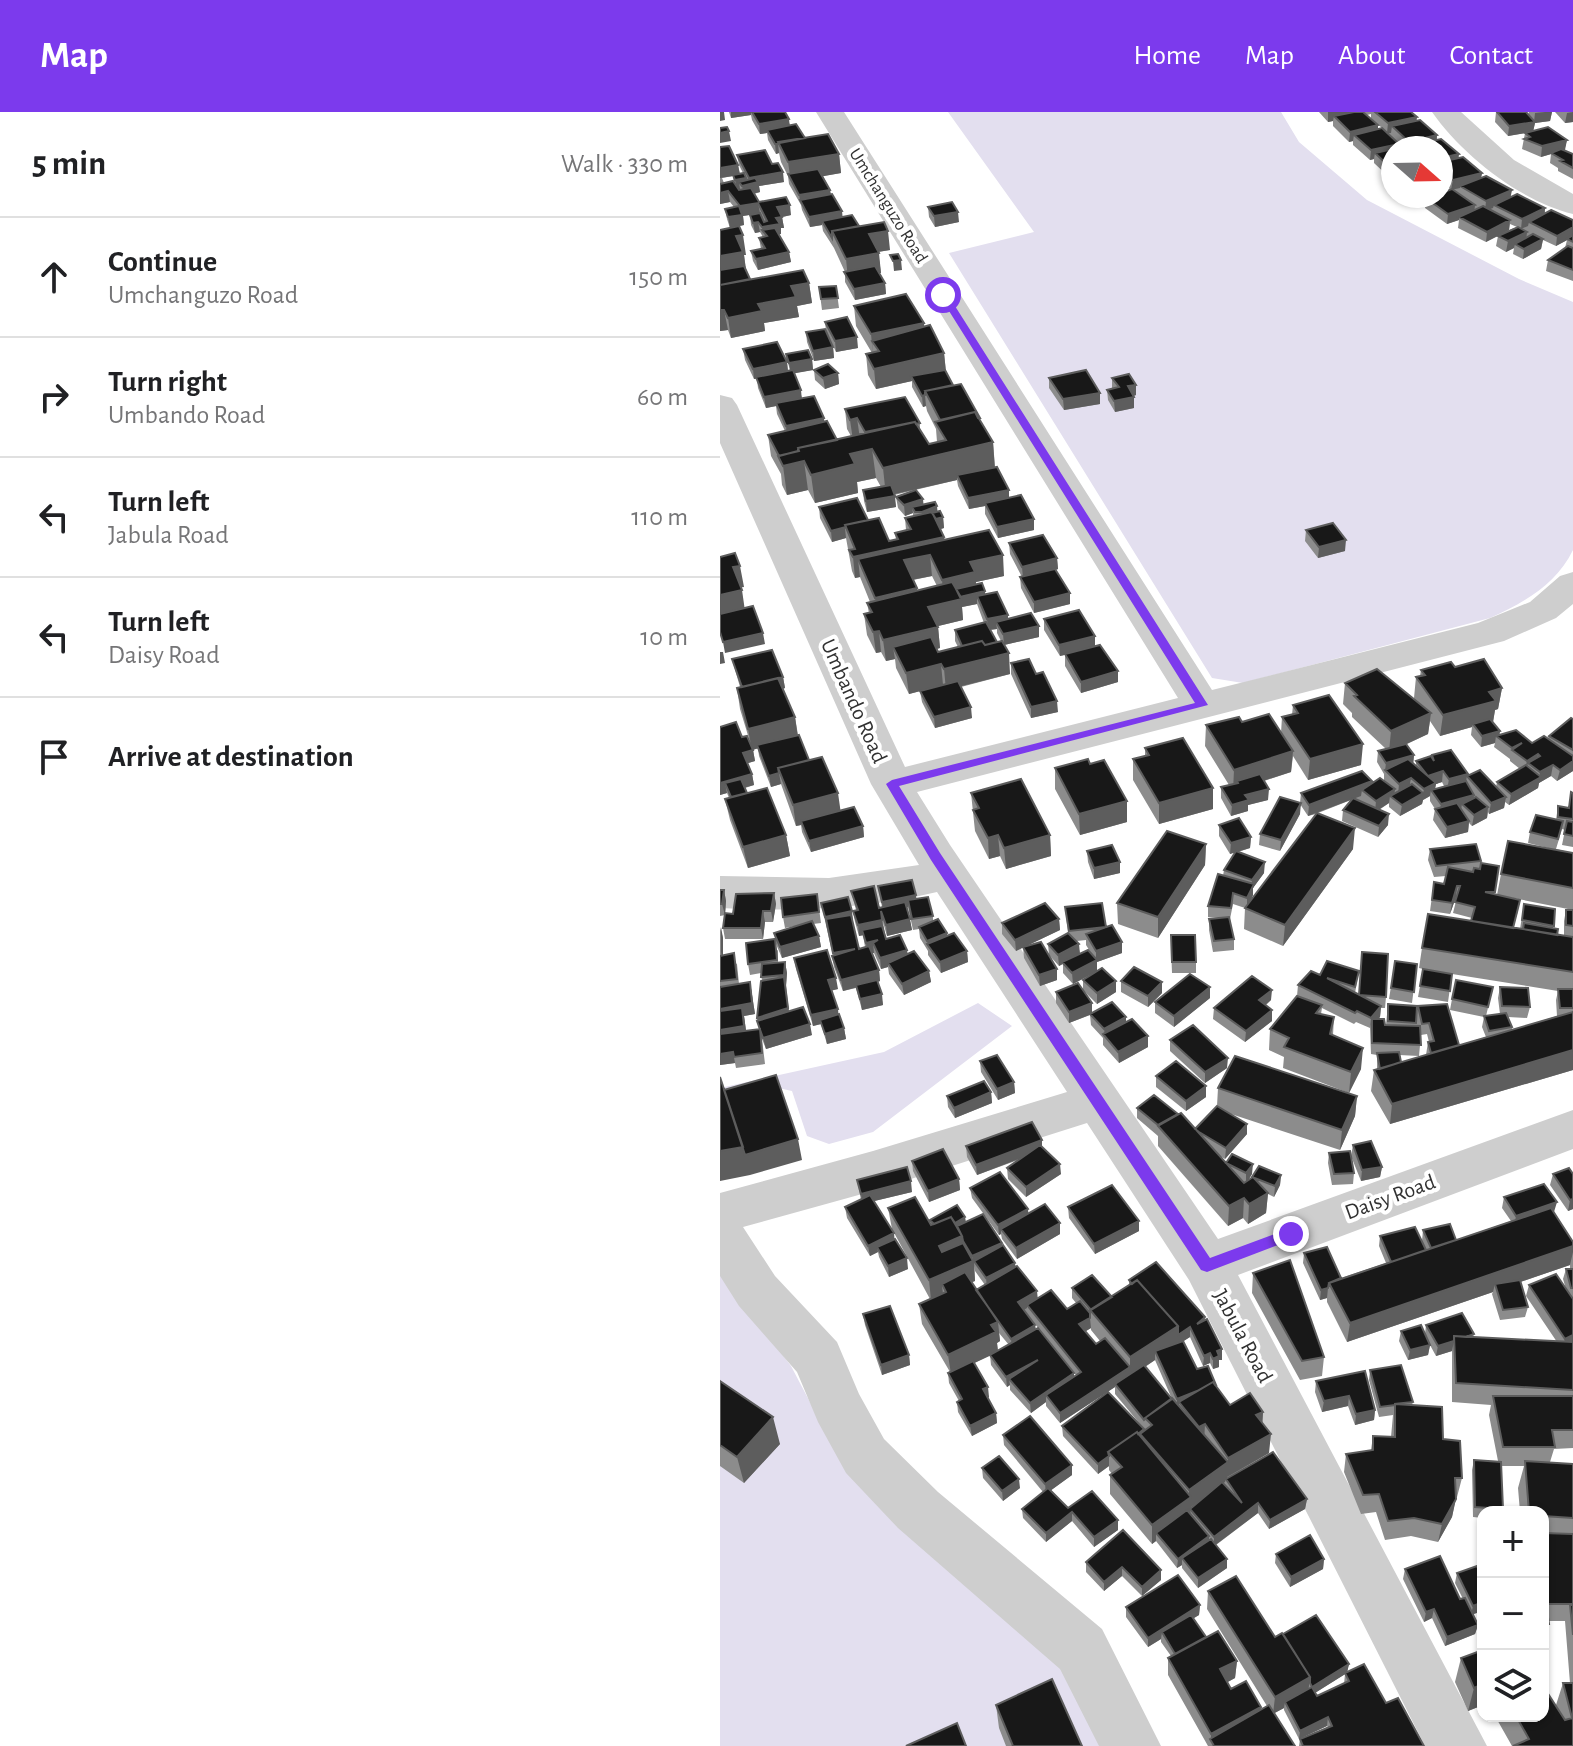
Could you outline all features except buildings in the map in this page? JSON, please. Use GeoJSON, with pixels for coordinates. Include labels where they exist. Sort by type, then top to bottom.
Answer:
{"type":"FeatureCollection","features":[{"type":"Feature","properties":{"kind":"street","name":"Umchanguzo Road"},"geometry":{"type":"LineString","coordinates":[[830,112],[1202,705]]}},
{"type":"Feature","properties":{"kind":"street"},"geometry":{"type":"LineString","coordinates":[[1446,112],[1474,144],[1510,173],[1573,205]]}},
{"type":"Feature","properties":{"kind":"street","name":"Umbando Road"},"geometry":{"type":"LineString","coordinates":[[720,405],[892,784],[1491,632],[1543,610],[1573,584]]}},
{"type":"Feature","properties":{"kind":"street","name":"Jabula Road"},"geometry":{"type":"LineString","coordinates":[[892,784],[948,875],[1207,1265],[1457,1746]]}},
{"type":"Feature","properties":{"kind":"street"},"geometry":{"type":"LineString","coordinates":[[720,892],[811,896],[868,892],[948,875]]}},
{"type":"Feature","properties":{"kind":"street"},"geometry":{"type":"LineString","coordinates":[[720,1213],[873,1171],[1097,1101]]}},
{"type":"Feature","properties":{"kind":"street","name":"Daisy Road"},"geometry":{"type":"LineString","coordinates":[[1207,1265],[1573,1129]]}},
{"type":"Feature","properties":{"kind":"street"},"geometry":{"type":"LineString","coordinates":[[720,1233],[757,1291],[818,1358],[837,1405],[865,1456],[918,1510],[1081,1649],[1131,1746]]}},
{"type":"Feature","properties":{"kind":"shaded area"},"geometry":{"type":"Polygon","coordinates":[[[948,112],[1281,112],[1299,142],[1367,200],[1519,279],[1573,302],[1573,550],[1566,562],[1538,592],[1490,618],[1243,683],[1212,678],[949,253],[1034,232],[948,112]]]}},
{"type":"Feature","properties":{"kind":"shaded area"},"geometry":{"type":"Polygon","coordinates":[[[978,1003],[1012,1026],[873,1132],[829,1144],[807,1136],[792,1091],[774,1087],[720,1102],[720,1088],[884,1052],[978,1003]]]}},
{"type":"Feature","properties":{"kind":"shaded area"},"geometry":{"type":"Polygon","coordinates":[[[720,1271],[791,1366],[841,1461],[1043,1647],[1075,1685],[1105,1746],[720,1746],[720,1271]]]}},
{"type":"Feature","properties":{"kind":"route"},"geometry":{"type":"LineString","coordinates":[[943,295],[1202,705],[892,784],[935,856],[1207,1265],[1291,1234]]}}]}
